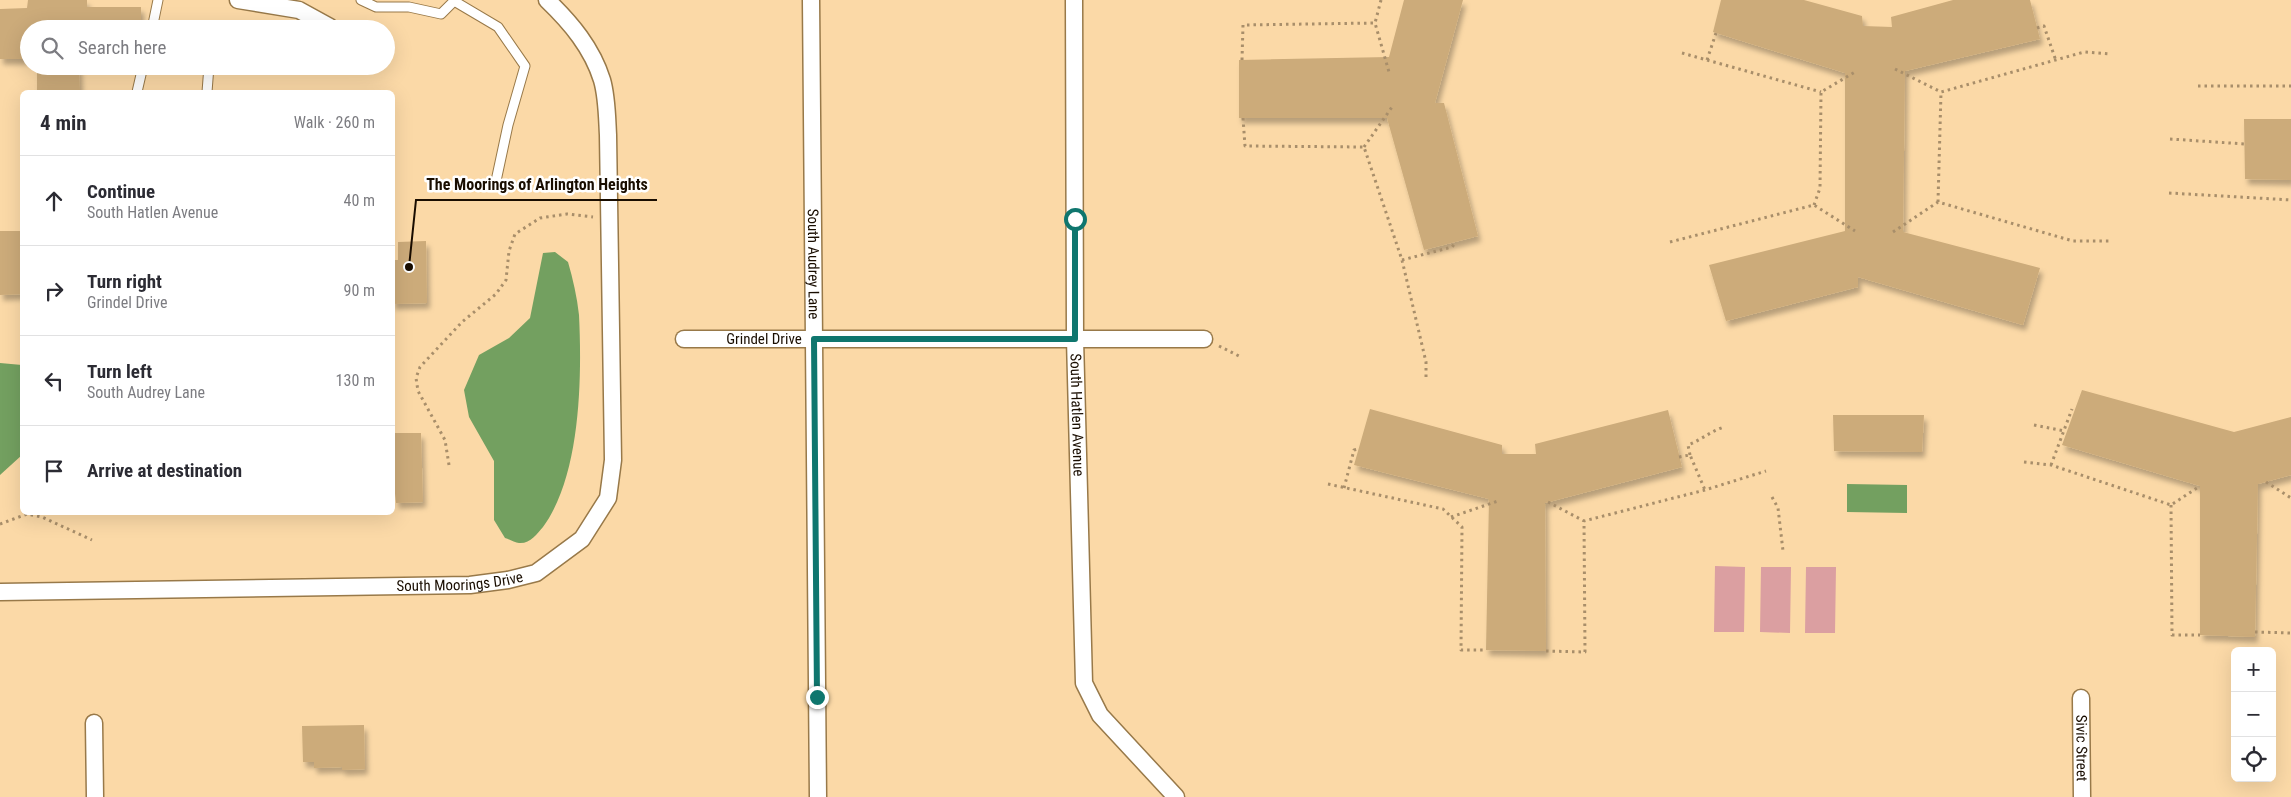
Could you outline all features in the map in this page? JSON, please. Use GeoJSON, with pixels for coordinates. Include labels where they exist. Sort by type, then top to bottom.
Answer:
{"type":"FeatureCollection","features":[{"type":"Feature","properties":{"kind":"street"},"geometry":{"type":"LineString","coordinates":[[238,0],[299,10],[317,20]]}},
{"type":"Feature","properties":{"kind":"street","name":"South Moorings Drive"},"geometry":{"type":"LineString","coordinates":[[0,592],[470,585],[508,580],[536,573],[582,539],[608,498],[613,460],[608,135],[602,81],[589,50],[576,30],[547,0]]}},
{"type":"Feature","properties":{"kind":"street","name":"South Audrey Lane"},"geometry":{"type":"LineString","coordinates":[[811,0],[818,797]]}},
{"type":"Feature","properties":{"kind":"street","name":"South Hatlen Avenue"},"geometry":{"type":"LineString","coordinates":[[1074,0],[1075,339],[1084,683],[1100,715],[1176,797]]}},
{"type":"Feature","properties":{"kind":"street","name":"Grindel Drive"},"geometry":{"type":"LineString","coordinates":[[684,339],[1204,339]]}},
{"type":"Feature","properties":{"kind":"street","name":"Sivic Street"},"geometry":{"type":"LineString","coordinates":[[2081,698],[2082,797]]}},
{"type":"Feature","properties":{"kind":"street"},"geometry":{"type":"LineString","coordinates":[[94,723],[94,797]]}},
{"type":"Feature","properties":{"kind":"lane"},"geometry":{"type":"LineString","coordinates":[[154,20],[158,0]]}},
{"type":"Feature","properties":{"kind":"lane"},"geometry":{"type":"LineString","coordinates":[[361,0],[376,7],[409,7],[441,14],[454,1],[498,26],[525,66],[508,125],[496,181]]}},
{"type":"Feature","properties":{"kind":"lane"},"geometry":{"type":"LineString","coordinates":[[137,90],[141,75]]}},
{"type":"Feature","properties":{"kind":"lane"},"geometry":{"type":"LineString","coordinates":[[207,90],[208,75]]}},
{"type":"Feature","properties":{"kind":"path"},"geometry":{"type":"LineString","coordinates":[[1382,0],[1375,23],[1389,72]]}},
{"type":"Feature","properties":{"kind":"path"},"geometry":{"type":"LineString","coordinates":[[1242,60],[1243,25],[1375,23]]}},
{"type":"Feature","properties":{"kind":"path"},"geometry":{"type":"LineString","coordinates":[[2037,28],[2044,26],[2056,62]]}},
{"type":"Feature","properties":{"kind":"path"},"geometry":{"type":"LineString","coordinates":[[1707,60],[1716,33]]}},
{"type":"Feature","properties":{"kind":"path"},"geometry":{"type":"LineString","coordinates":[[1895,68],[1941,92],[2056,62],[2084,52],[2111,54]]}},
{"type":"Feature","properties":{"kind":"path"},"geometry":{"type":"LineString","coordinates":[[1682,53],[1821,92],[1855,72]]}},
{"type":"Feature","properties":{"kind":"path"},"geometry":{"type":"LineString","coordinates":[[2198,86],[2291,86]]}},
{"type":"Feature","properties":{"kind":"path"},"geometry":{"type":"LineString","coordinates":[[1814,205],[1820,188],[1821,92]]}},
{"type":"Feature","properties":{"kind":"path"},"geometry":{"type":"LineString","coordinates":[[1938,202],[1941,92]]}},
{"type":"Feature","properties":{"kind":"path"},"geometry":{"type":"LineString","coordinates":[[1364,147],[1392,107]]}},
{"type":"Feature","properties":{"kind":"path"},"geometry":{"type":"LineString","coordinates":[[1243,118],[1245,146],[1364,147]]}},
{"type":"Feature","properties":{"kind":"path"},"geometry":{"type":"LineString","coordinates":[[2170,139],[2244,144]]}},
{"type":"Feature","properties":{"kind":"path"},"geometry":{"type":"LineString","coordinates":[[1364,147],[1402,260],[1426,362],[1426,380]]}},
{"type":"Feature","properties":{"kind":"path"},"geometry":{"type":"LineString","coordinates":[[2169,193],[2291,200]]}},
{"type":"Feature","properties":{"kind":"path"},"geometry":{"type":"LineString","coordinates":[[1893,232],[1938,202],[2073,240],[2109,241]]}},
{"type":"Feature","properties":{"kind":"path"},"geometry":{"type":"LineString","coordinates":[[1670,242],[1814,205],[1856,231]]}},
{"type":"Feature","properties":{"kind":"path"},"geometry":{"type":"LineString","coordinates":[[449,465],[446,440],[418,391],[416,378],[420,368],[462,322],[496,294],[506,280],[509,251],[515,234],[540,218],[567,214],[595,217]]}},
{"type":"Feature","properties":{"kind":"path"},"geometry":{"type":"LineString","coordinates":[[1402,260],[1452,247],[1456,242]]}},
{"type":"Feature","properties":{"kind":"path"},"geometry":{"type":"LineString","coordinates":[[1204,339],[1240,356]]}},
{"type":"Feature","properties":{"kind":"path"},"geometry":{"type":"LineString","coordinates":[[2051,465],[2072,409]]}},
{"type":"Feature","properties":{"kind":"path"},"geometry":{"type":"LineString","coordinates":[[2034,425],[2065,431]]}},
{"type":"Feature","properties":{"kind":"path"},"geometry":{"type":"LineString","coordinates":[[1705,490],[1690,456],[1688,445],[1701,440],[1712,431],[1724,427]]}},
{"type":"Feature","properties":{"kind":"path"},"geometry":{"type":"LineString","coordinates":[[1344,488],[1354,450],[1358,449]]}},
{"type":"Feature","properties":{"kind":"path"},"geometry":{"type":"LineString","coordinates":[[1679,457],[1690,456]]}},
{"type":"Feature","properties":{"kind":"path"},"geometry":{"type":"LineString","coordinates":[[2024,462],[2051,465],[2171,504],[2200,486]]}},
{"type":"Feature","properties":{"kind":"path"},"geometry":{"type":"LineString","coordinates":[[1548,502],[1584,521],[1705,490],[1766,471]]}},
{"type":"Feature","properties":{"kind":"path"},"geometry":{"type":"LineString","coordinates":[[2266,482],[2291,498]]}},
{"type":"Feature","properties":{"kind":"path"},"geometry":{"type":"LineString","coordinates":[[1328,484],[1443,508],[1462,527],[1461,650],[1486,650]]}},
{"type":"Feature","properties":{"kind":"path"},"geometry":{"type":"LineString","coordinates":[[1772,497],[1778,508],[1784,551]]}},
{"type":"Feature","properties":{"kind":"path"},"geometry":{"type":"LineString","coordinates":[[1451,517],[1498,502]]}},
{"type":"Feature","properties":{"kind":"path"},"geometry":{"type":"LineString","coordinates":[[2171,504],[2172,635],[2200,634]]}},
{"type":"Feature","properties":{"kind":"path"},"geometry":{"type":"LineString","coordinates":[[0,524],[24,515]]}},
{"type":"Feature","properties":{"kind":"path"},"geometry":{"type":"LineString","coordinates":[[34,515],[42,516],[92,540]]}},
{"type":"Feature","properties":{"kind":"path"},"geometry":{"type":"LineString","coordinates":[[1546,650],[1585,652],[1584,521]]}},
{"type":"Feature","properties":{"kind":"path"},"geometry":{"type":"LineString","coordinates":[[2255,632],[2291,633]]}},
{"type":"Feature","properties":{"kind":"shaded area"},"geometry":{"type":"Polygon","coordinates":[[[555,252],[568,262],[575,288],[579,315],[580,367],[576,425],[572,453],[556,506],[536,535],[527,542],[517,543],[505,538],[494,520],[494,461],[469,417],[464,390],[479,355],[509,338],[530,318],[543,253],[555,252]]]}},
{"type":"Feature","properties":{"kind":"shaded area"},"geometry":{"type":"Polygon","coordinates":[[[0,363],[20,365],[20,457],[0,475],[0,363]]]}},
{"type":"Feature","properties":{"kind":"shaded area"},"geometry":{"type":"Polygon","coordinates":[[[1847,484],[1907,485],[1907,513],[1847,512],[1847,484]]]}},
{"type":"Feature","properties":{"kind":"shaded area"},"geometry":{"type":"Polygon","coordinates":[[[1715,566],[1745,567],[1744,632],[1714,632],[1715,566]]]}},
{"type":"Feature","properties":{"kind":"shaded area"},"geometry":{"type":"Polygon","coordinates":[[[1761,567],[1791,567],[1790,633],[1760,632],[1761,567]]]}},
{"type":"Feature","properties":{"kind":"shaded area"},"geometry":{"type":"Polygon","coordinates":[[[1806,567],[1836,567],[1835,633],[1805,633],[1806,567]]]}},
{"type":"Feature","properties":{"kind":"building"},"geometry":{"type":"Polygon","coordinates":[[[28,0],[87,0],[87,7],[141,7],[141,20],[20,20],[20,59],[0,59],[0,9],[27,8],[28,0]]]}},
{"type":"Feature","properties":{"kind":"building"},"geometry":{"type":"Polygon","coordinates":[[[1404,0],[1463,0],[1435,103],[1444,103],[1478,236],[1424,250],[1387,118],[1239,118],[1239,60],[1389,57],[1404,0]]]}},
{"type":"Feature","properties":{"kind":"building"},"geometry":{"type":"Polygon","coordinates":[[[1721,0],[1804,0],[1862,16],[1863,26],[1892,27],[1891,17],[1953,0],[2030,0],[2040,39],[1905,71],[1903,232],[2040,268],[2023,325],[1858,277],[1858,287],[1726,321],[1709,265],[1845,231],[1845,73],[1713,32],[1721,0]]]}},
{"type":"Feature","properties":{"kind":"building"},"geometry":{"type":"Polygon","coordinates":[[[37,75],[79,75],[80,90],[37,90],[37,75]]]}},
{"type":"Feature","properties":{"kind":"building"},"geometry":{"type":"Polygon","coordinates":[[[2244,119],[2291,119],[2291,180],[2245,179],[2244,119]]]}},
{"type":"Feature","properties":{"kind":"building"},"geometry":{"type":"Polygon","coordinates":[[[0,231],[20,231],[20,294],[0,295],[0,231]]]}},
{"type":"Feature","properties":{"kind":"building"},"geometry":{"type":"Polygon","coordinates":[[[426,241],[427,303],[395,304],[395,260],[398,260],[398,242],[426,241]]]}},
{"type":"Feature","properties":{"kind":"building"},"geometry":{"type":"Polygon","coordinates":[[[2082,390],[2234,432],[2291,417],[2291,475],[2258,484],[2255,637],[2200,635],[2200,486],[2062,445],[2082,390]]]}},
{"type":"Feature","properties":{"kind":"building"},"geometry":{"type":"Polygon","coordinates":[[[1370,409],[1502,445],[1502,454],[1536,454],[1535,444],[1668,410],[1682,467],[1545,503],[1546,651],[1486,650],[1489,499],[1354,465],[1370,409]]]}},
{"type":"Feature","properties":{"kind":"building"},"geometry":{"type":"Polygon","coordinates":[[[1833,415],[1924,415],[1922,452],[1834,451],[1833,415]]]}},
{"type":"Feature","properties":{"kind":"building"},"geometry":{"type":"Polygon","coordinates":[[[395,433],[421,433],[423,502],[396,503],[395,433]]]}},
{"type":"Feature","properties":{"kind":"building"},"geometry":{"type":"Polygon","coordinates":[[[364,725],[365,769],[342,770],[342,767],[314,768],[314,762],[303,762],[302,726],[364,725]]]}},
{"type":"Feature","properties":{"kind":"place","name":"The Moorings of Arlington Heights"},"geometry":{"type":"Point","coordinates":[409,267]}},
{"type":"Feature","properties":{"kind":"route"},"geometry":{"type":"LineString","coordinates":[[817,697],[814,339],[1075,339],[1075,219]]}}]}
